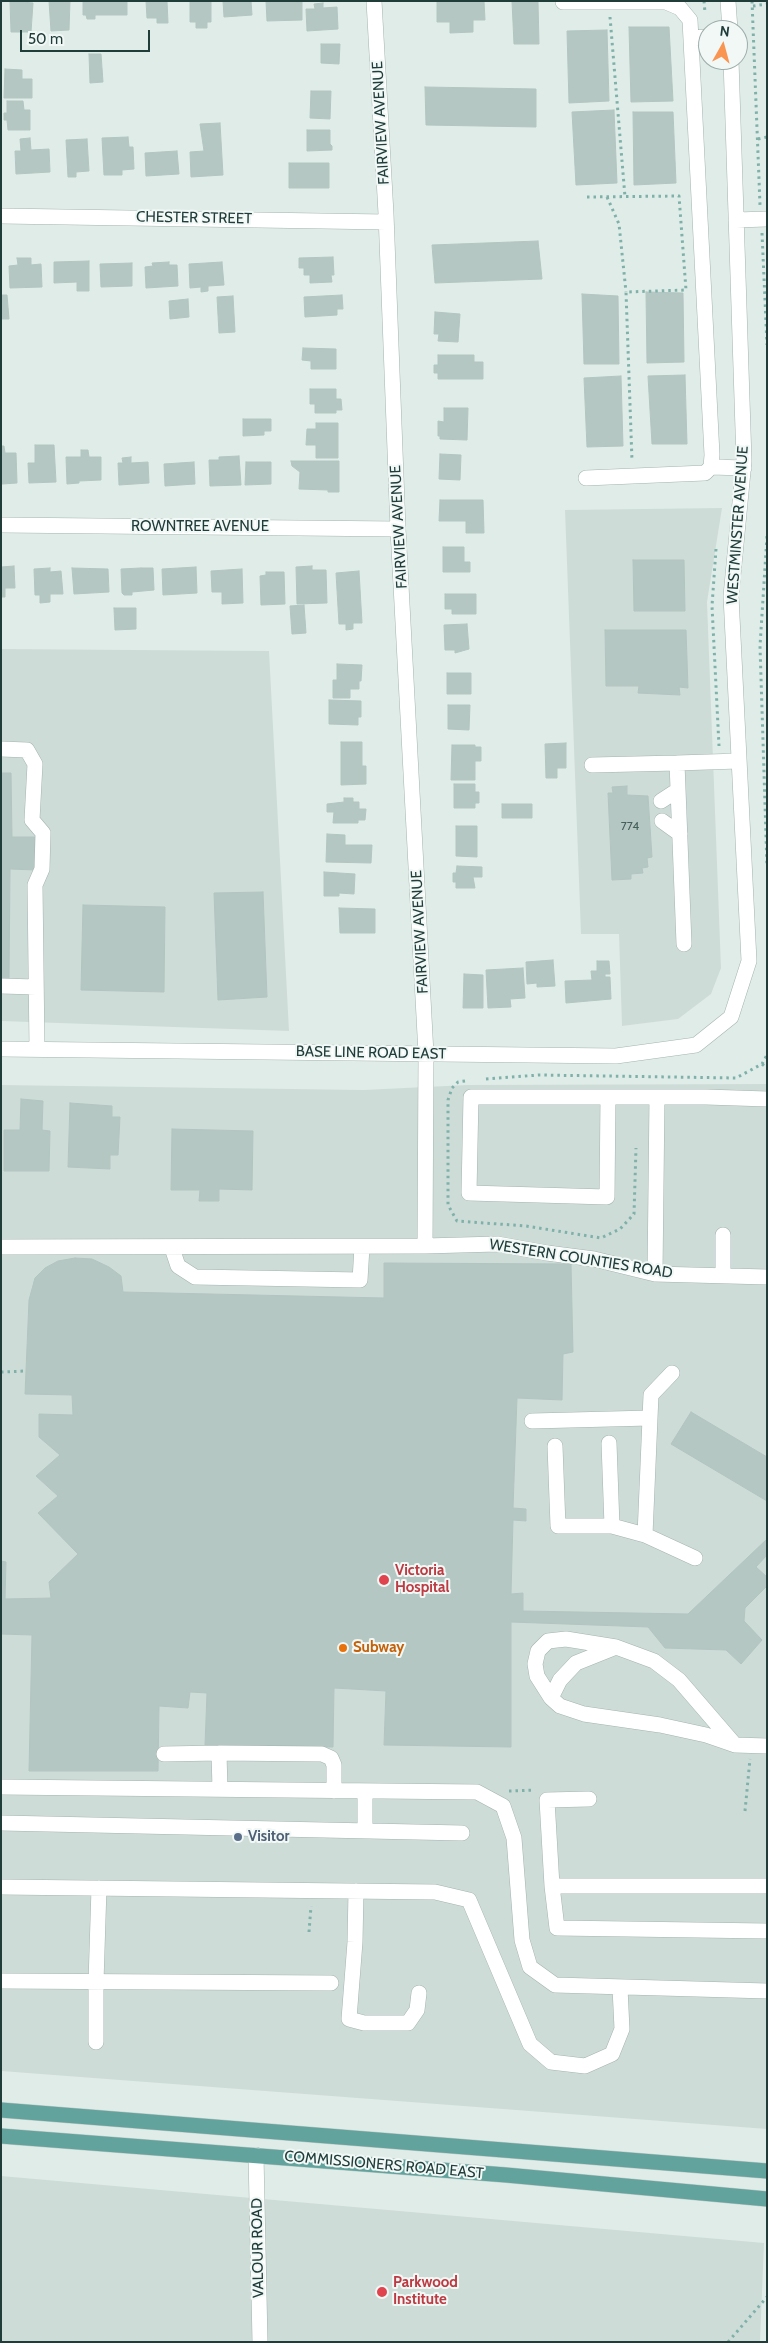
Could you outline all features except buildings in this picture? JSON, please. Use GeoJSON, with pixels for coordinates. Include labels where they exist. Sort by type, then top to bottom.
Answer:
{"type":"FeatureCollection","features":[{"type":"Feature","properties":{"kind":"main road","name":"COMMISSIONERS ROAD EAST"},"geometry":{"type":"LineString","coordinates":[[1,2110],[767,2171]]}},
{"type":"Feature","properties":{"kind":"main road","name":"COMMISSIONERS ROAD EAST"},"geometry":{"type":"LineString","coordinates":[[1,2136],[506,2175],[767,2200]]}},
{"type":"Feature","properties":{"kind":"street","name":"FAIRVIEW AVENUE"},"geometry":{"type":"LineString","coordinates":[[374,1],[386,222],[398,529],[426,1054],[425,1246]]}},
{"type":"Feature","properties":{"kind":"street"},"geometry":{"type":"LineString","coordinates":[[563,2],[657,1],[672,4],[688,17],[691,38],[712,455],[711,467]]}},
{"type":"Feature","properties":{"kind":"street"},"geometry":{"type":"LineString","coordinates":[[728,1],[729,20]]}},
{"type":"Feature","properties":{"kind":"street"},"geometry":{"type":"LineString","coordinates":[[691,38],[698,38]]}},
{"type":"Feature","properties":{"kind":"street","name":"WESTMINSTER AVENUE"},"geometry":{"type":"LineString","coordinates":[[731,70],[744,468],[731,596],[749,961],[731,1017]]}},
{"type":"Feature","properties":{"kind":"street","name":"CHESTER STREET"},"geometry":{"type":"LineString","coordinates":[[1,216],[386,222]]}},
{"type":"Feature","properties":{"kind":"street"},"geometry":{"type":"LineString","coordinates":[[736,220],[764,219]]}},
{"type":"Feature","properties":{"kind":"street"},"geometry":{"type":"LineString","coordinates":[[586,478],[694,474],[704,473],[711,467],[744,468]]}},
{"type":"Feature","properties":{"kind":"street","name":"ROWNTREE AVENUE"},"geometry":{"type":"LineString","coordinates":[[1,525],[398,529]]}},
{"type":"Feature","properties":{"kind":"street"},"geometry":{"type":"LineString","coordinates":[[1,749],[27,750],[35,764],[32,820],[43,833],[42,869],[35,885],[37,1050]]}},
{"type":"Feature","properties":{"kind":"street"},"geometry":{"type":"LineString","coordinates":[[592,765],[739,761]]}},
{"type":"Feature","properties":{"kind":"street"},"geometry":{"type":"LineString","coordinates":[[677,763],[684,944]]}},
{"type":"Feature","properties":{"kind":"street"},"geometry":{"type":"LineString","coordinates":[[661,801],[678,790]]}},
{"type":"Feature","properties":{"kind":"street"},"geometry":{"type":"LineString","coordinates":[[662,821],[680,834]]}},
{"type":"Feature","properties":{"kind":"street"},"geometry":{"type":"LineString","coordinates":[[1,986],[36,987]]}},
{"type":"Feature","properties":{"kind":"street","name":"BASE LINE ROAD EAST"},"geometry":{"type":"LineString","coordinates":[[1,1049],[616,1056],[696,1045],[731,1017]]}},
{"type":"Feature","properties":{"kind":"street"},"geometry":{"type":"LineString","coordinates":[[608,1097],[607,1197],[470,1193],[471,1097],[608,1097],[657,1097],[767,1099]]}},
{"type":"Feature","properties":{"kind":"street"},"geometry":{"type":"LineString","coordinates":[[655,1274],[657,1097]]}},
{"type":"Feature","properties":{"kind":"street"},"geometry":{"type":"LineString","coordinates":[[723,1235],[723,1275]]}},
{"type":"Feature","properties":{"kind":"street","name":"WESTERN COUNTIES ROAD"},"geometry":{"type":"LineString","coordinates":[[1,1247],[362,1247],[497,1244],[547,1254],[594,1259],[655,1274],[767,1277]]}},
{"type":"Feature","properties":{"kind":"street"},"geometry":{"type":"LineString","coordinates":[[172,1248],[178,1266],[195,1277],[360,1287],[362,1247]]}},
{"type":"Feature","properties":{"kind":"street"},"geometry":{"type":"LineString","coordinates":[[645,1535],[651,1395],[672,1373]]}},
{"type":"Feature","properties":{"kind":"street"},"geometry":{"type":"LineString","coordinates":[[532,1421],[650,1418]]}},
{"type":"Feature","properties":{"kind":"street"},"geometry":{"type":"LineString","coordinates":[[609,1443],[612,1526]]}},
{"type":"Feature","properties":{"kind":"street"},"geometry":{"type":"LineString","coordinates":[[555,1446],[558,1526],[612,1526],[645,1535],[695,1558]]}},
{"type":"Feature","properties":{"kind":"street"},"geometry":{"type":"LineString","coordinates":[[735,1745],[679,1680],[654,1661],[616,1646],[566,1639],[548,1641],[538,1651],[535,1664],[537,1676],[551,1698],[560,1706],[584,1714],[660,1725],[706,1735],[735,1745],[759,1746]]}},
{"type":"Feature","properties":{"kind":"street"},"geometry":{"type":"LineString","coordinates":[[551,1698],[560,1680],[576,1663],[616,1646]]}},
{"type":"Feature","properties":{"kind":"street"},"geometry":{"type":"LineString","coordinates":[[219,1753],[220,1789]]}},
{"type":"Feature","properties":{"kind":"street"},"geometry":{"type":"LineString","coordinates":[[164,1754],[322,1754],[331,1758],[334,1765],[334,1791]]}},
{"type":"Feature","properties":{"kind":"street"},"geometry":{"type":"LineString","coordinates":[[1,1787],[477,1792],[492,1798],[503,1806],[514,1838],[522,1940],[530,1967],[555,1985],[767,1991]]}},
{"type":"Feature","properties":{"kind":"street"},"geometry":{"type":"LineString","coordinates":[[365,1791],[365,1830]]}},
{"type":"Feature","properties":{"kind":"street"},"geometry":{"type":"LineString","coordinates":[[589,1799],[547,1800],[552,1886],[557,1928],[767,1931]]}},
{"type":"Feature","properties":{"kind":"street"},"geometry":{"type":"LineString","coordinates":[[1,1823],[462,1833]]}},
{"type":"Feature","properties":{"kind":"street"},"geometry":{"type":"LineString","coordinates":[[552,1886],[767,1886]]}},
{"type":"Feature","properties":{"kind":"street"},"geometry":{"type":"LineString","coordinates":[[1,1887],[435,1892],[468,1900],[530,2044],[551,2062],[585,2066],[612,2054],[622,2029],[620,1988]]}},
{"type":"Feature","properties":{"kind":"street"},"geometry":{"type":"LineString","coordinates":[[96,2042],[99,1888]]}},
{"type":"Feature","properties":{"kind":"street"},"geometry":{"type":"LineString","coordinates":[[356,1891],[356,1942],[348,2019],[364,2023],[408,2023],[417,2010],[418,1993]]}},
{"type":"Feature","properties":{"kind":"street"},"geometry":{"type":"LineString","coordinates":[[1,1981],[332,1983]]}},
{"type":"Feature","properties":{"kind":"street","name":"VALOUR ROAD"},"geometry":{"type":"LineString","coordinates":[[256,2155],[260,2342]]}},
{"type":"Feature","properties":{"kind":"path"},"geometry":{"type":"LineString","coordinates":[[752,1],[758,139],[764,219],[767,345]]}},
{"type":"Feature","properties":{"kind":"path"},"geometry":{"type":"LineString","coordinates":[[610,2],[625,197]]}},
{"type":"Feature","properties":{"kind":"path"},"geometry":{"type":"LineString","coordinates":[[753,6],[767,4]]}},
{"type":"Feature","properties":{"kind":"path"},"geometry":{"type":"LineString","coordinates":[[758,139],[767,137]]}},
{"type":"Feature","properties":{"kind":"path"},"geometry":{"type":"LineString","coordinates":[[587,197],[679,196],[686,290],[626,292]]}},
{"type":"Feature","properties":{"kind":"path"},"geometry":{"type":"LineString","coordinates":[[607,197],[619,224],[626,292],[633,476]]}},
{"type":"Feature","properties":{"kind":"path"},"geometry":{"type":"LineString","coordinates":[[767,536],[760,646],[765,729],[767,867]]}},
{"type":"Feature","properties":{"kind":"path"},"geometry":{"type":"LineString","coordinates":[[716,549],[712,606],[720,762]]}},
{"type":"Feature","properties":{"kind":"path"},"geometry":{"type":"LineString","coordinates":[[485,1080],[539,1075],[736,1078],[762,1064],[767,1055]]}},
{"type":"Feature","properties":{"kind":"path"},"geometry":{"type":"LineString","coordinates":[[762,1064],[767,1068]]}},
{"type":"Feature","properties":{"kind":"path"},"geometry":{"type":"LineString","coordinates":[[467,1081],[458,1082],[452,1088],[448,1100],[448,1205],[457,1220],[526,1226],[600,1238],[620,1229],[634,1214],[636,1148]]}},
{"type":"Feature","properties":{"kind":"path"},"geometry":{"type":"LineString","coordinates":[[1,1372],[26,1372]]}},
{"type":"Feature","properties":{"kind":"path"},"geometry":{"type":"LineString","coordinates":[[745,1811],[759,1746]]}},
{"type":"Feature","properties":{"kind":"path"},"geometry":{"type":"LineString","coordinates":[[492,1798],[512,1790],[543,1790],[547,1800]]}},
{"type":"Feature","properties":{"kind":"path"},"geometry":{"type":"LineString","coordinates":[[309,1932],[312,1890]]}},
{"type":"Feature","properties":{"kind":"path"},"geometry":{"type":"LineString","coordinates":[[728,2342],[767,2297]]}},
{"type":"Feature","properties":{"kind":"shaded area"},"geometry":{"type":"Polygon","coordinates":[[[722,508],[707,602],[721,968],[711,994],[678,1019],[622,1026],[619,934],[581,934],[565,510],[722,508]]]}},
{"type":"Feature","properties":{"kind":"shaded area"},"geometry":{"type":"Polygon","coordinates":[[[1,649],[269,651],[289,1031],[1,1021],[1,649]]]}},
{"type":"Feature","properties":{"kind":"shaded area","name":"Victoria Hospital"},"geometry":{"type":"Polygon","coordinates":[[[767,1084],[767,2129],[1,2071],[1,1085],[363,1090],[467,1085],[767,1084]]]}},
{"type":"Feature","properties":{"kind":"shaded area","name":"Parkwood Institute"},"geometry":{"type":"Polygon","coordinates":[[[1,2176],[764,2243],[760,2342],[1,2342],[1,2176]]]}},
{"type":"Feature","properties":{"kind":"place","name":"Victoria Hospital"},"geometry":{"type":"Point","coordinates":[384,1580]}},
{"type":"Feature","properties":{"kind":"place","name":"Subway"},"geometry":{"type":"Point","coordinates":[343,1648]}},
{"type":"Feature","properties":{"kind":"place","name":"Visitor"},"geometry":{"type":"Point","coordinates":[238,1837]}},
{"type":"Feature","properties":{"kind":"place","name":"Parkwood Institute"},"geometry":{"type":"Point","coordinates":[382,2292]}}]}
